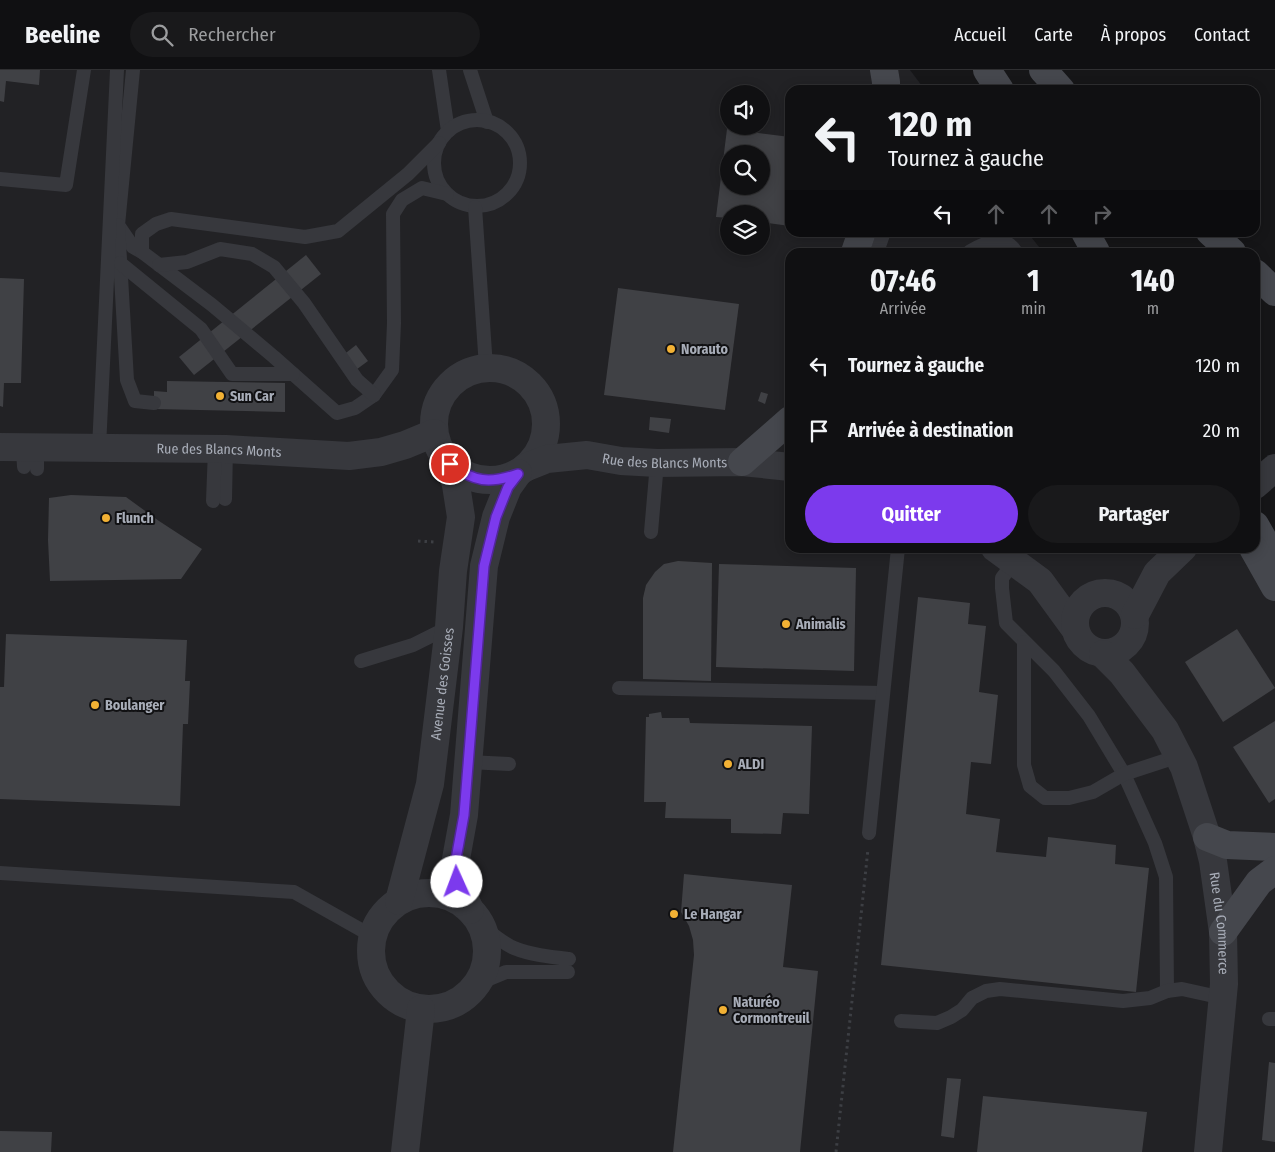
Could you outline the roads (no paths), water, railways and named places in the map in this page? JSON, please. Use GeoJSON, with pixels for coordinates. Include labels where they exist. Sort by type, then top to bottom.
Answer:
{"type":"FeatureCollection","features":[{"type":"Feature","properties":{"kind":"main road"},"geometry":{"type":"LineString","coordinates":[[884,70],[886,85]]}},
{"type":"Feature","properties":{"kind":"main road"},"geometry":{"type":"LineString","coordinates":[[987,70],[997,85]]}},
{"type":"Feature","properties":{"kind":"main road"},"geometry":{"type":"LineString","coordinates":[[1001,70],[1011,85]]}},
{"type":"Feature","properties":{"kind":"main road"},"geometry":{"type":"LineString","coordinates":[[1042,70],[1056,85]]}},
{"type":"Feature","properties":{"kind":"main road"},"geometry":{"type":"LineString","coordinates":[[1088,237],[1094,248]]}},
{"type":"Feature","properties":{"kind":"main road"},"geometry":{"type":"LineString","coordinates":[[1216,237],[1228,248]]}},
{"type":"Feature","properties":{"kind":"main road"},"geometry":{"type":"LineString","coordinates":[[1260,278],[1275,292]]}},
{"type":"Feature","properties":{"kind":"main road"},"geometry":{"type":"LineString","coordinates":[[742,462],[785,424]]}},
{"type":"Feature","properties":{"kind":"main road"},"geometry":{"type":"LineString","coordinates":[[1260,534],[1275,560]]}},
{"type":"Feature","properties":{"kind":"main road"},"geometry":{"type":"LineString","coordinates":[[1257,553],[1275,587]]}},
{"type":"Feature","properties":{"kind":"main road"},"geometry":{"type":"LineString","coordinates":[[1207,837],[1227,845],[1275,847]]}},
{"type":"Feature","properties":{"kind":"main road"},"geometry":{"type":"LineString","coordinates":[[1223,932],[1259,882],[1275,870]]}},
{"type":"Feature","properties":{"kind":"street"},"geometry":{"type":"LineString","coordinates":[[476,918],[455,899],[437,893],[417,894],[399,901],[378,922],[372,936],[371,956],[375,975],[386,991],[402,1003],[421,1009],[437,1009],[452,1004],[466,996],[477,984],[484,970],[487,955],[486,940],[476,918],[457,882],[454,870],[464,815],[484,566],[496,517],[508,487],[539,454],[545,437],[547,420],[543,402],[534,387],[520,376],[504,369],[486,367],[471,371],[457,378],[446,389],[438,402],[434,417],[434,433],[440,449],[450,464],[461,473],[490,481],[504,479],[522,470]]}},
{"type":"Feature","properties":{"kind":"street","name":"Rue des Blancs Monts"},"geometry":{"type":"LineString","coordinates":[[547,420],[587,455]]}},
{"type":"Feature","properties":{"kind":"street","name":"Rue des Blancs Monts"},"geometry":{"type":"LineString","coordinates":[[24,456],[100,448],[220,449],[349,456],[380,452],[405,446],[434,433]]}},
{"type":"Feature","properties":{"kind":"street","name":"Rue des Blancs Monts"},"geometry":{"type":"LineString","coordinates":[[522,470],[547,459],[587,455],[621,460],[657,462],[742,462]]}},
{"type":"Feature","properties":{"kind":"street"},"geometry":{"type":"LineString","coordinates":[[742,462],[785,466]]}},
{"type":"Feature","properties":{"kind":"street","name":"Avenue des Goisses"},"geometry":{"type":"LineString","coordinates":[[399,901],[430,784],[449,627],[453,571],[460,517],[456,485],[450,464]]}},
{"type":"Feature","properties":{"kind":"street"},"geometry":{"type":"LineString","coordinates":[[1260,481],[1275,468]]}},
{"type":"Feature","properties":{"kind":"street"},"geometry":{"type":"LineString","coordinates":[[1075,629],[1075,618],[1078,609],[1085,601],[1130,587],[1157,574],[1178,553]]}},
{"type":"Feature","properties":{"kind":"street"},"geometry":{"type":"LineString","coordinates":[[1004,555],[1040,581],[1075,629],[1080,641],[1090,650],[1103,654],[1115,653],[1126,646],[1157,574]]}},
{"type":"Feature","properties":{"kind":"street"},"geometry":{"type":"LineString","coordinates":[[1040,581],[1127,602],[1134,625]]}},
{"type":"Feature","properties":{"kind":"street","name":"Rue du Commerce"},"geometry":{"type":"LineString","coordinates":[[1134,625],[1136,654],[1150,708]]}},
{"type":"Feature","properties":{"kind":"street","name":"Rue du Commerce"},"geometry":{"type":"LineString","coordinates":[[1103,654],[1122,672],[1150,708],[1179,756],[1207,837],[1213,861],[1223,932],[1224,984],[1208,1152]]}},
{"type":"Feature","properties":{"kind":"street"},"geometry":{"type":"LineString","coordinates":[[405,1152],[421,1009]]}},
{"type":"Feature","properties":{"kind":"lane"},"geometry":{"type":"LineString","coordinates":[[0,179],[66,185],[84,70]]}},
{"type":"Feature","properties":{"kind":"lane"},"geometry":{"type":"LineString","coordinates":[[100,448],[117,70]]}},
{"type":"Feature","properties":{"kind":"lane"},"geometry":{"type":"LineString","coordinates":[[133,70],[118,225],[127,380],[135,401],[154,403]]}},
{"type":"Feature","properties":{"kind":"lane"},"geometry":{"type":"LineString","coordinates":[[439,70],[448,131]]}},
{"type":"Feature","properties":{"kind":"lane"},"geometry":{"type":"LineString","coordinates":[[470,70],[487,122]]}},
{"type":"Feature","properties":{"kind":"lane"},"geometry":{"type":"LineString","coordinates":[[142,252],[142,234],[156,224],[171,219],[304,237],[338,231],[408,174],[439,143],[448,131],[467,122],[487,122],[498,126],[507,132],[514,141],[520,163],[518,177],[512,189],[502,199],[489,205],[475,207],[464,205],[455,200],[447,194],[439,183],[435,170],[435,156],[439,143]]}},
{"type":"Feature","properties":{"kind":"lane"},"geometry":{"type":"LineString","coordinates":[[118,225],[133,247],[212,305],[293,374],[336,414],[355,408],[374,394],[392,370],[394,323],[393,214],[402,200],[422,188],[447,194]]}},
{"type":"Feature","properties":{"kind":"lane"},"geometry":{"type":"LineString","coordinates":[[475,207],[486,367]]}},
{"type":"Feature","properties":{"kind":"lane"},"geometry":{"type":"LineString","coordinates":[[976,248],[986,242],[999,240],[1013,248]]}},
{"type":"Feature","properties":{"kind":"lane"},"geometry":{"type":"LineString","coordinates":[[159,265],[187,262],[220,249],[252,254],[274,267],[304,303],[357,380],[374,394]]}},
{"type":"Feature","properties":{"kind":"lane"},"geometry":{"type":"LineString","coordinates":[[120,263],[201,329],[232,374],[293,374]]}},
{"type":"Feature","properties":{"kind":"lane"},"geometry":{"type":"LineString","coordinates":[[219,500],[220,449]]}},
{"type":"Feature","properties":{"kind":"lane"},"geometry":{"type":"LineString","coordinates":[[651,532],[657,462]]}},
{"type":"Feature","properties":{"kind":"lane"},"geometry":{"type":"LineString","coordinates":[[870,833],[897,553]]}},
{"type":"Feature","properties":{"kind":"lane"},"geometry":{"type":"LineString","coordinates":[[1004,555],[1002,588],[1006,624],[1054,671],[1089,716],[1124,774],[1155,842],[1166,877],[1167,991]]}},
{"type":"Feature","properties":{"kind":"lane"},"geometry":{"type":"LineString","coordinates":[[361,661],[414,645],[449,627]]}},
{"type":"Feature","properties":{"kind":"lane"},"geometry":{"type":"LineString","coordinates":[[1024,642],[1024,765],[1030,786],[1046,798],[1069,798],[1093,792],[1124,774],[1179,756]]}},
{"type":"Feature","properties":{"kind":"lane"},"geometry":{"type":"LineString","coordinates":[[620,688],[883,693]]}},
{"type":"Feature","properties":{"kind":"lane"},"geometry":{"type":"LineString","coordinates":[[468,762],[509,764]]}},
{"type":"Feature","properties":{"kind":"lane"},"geometry":{"type":"LineString","coordinates":[[0,873],[294,892],[372,936]]}},
{"type":"Feature","properties":{"kind":"lane"},"geometry":{"type":"LineString","coordinates":[[476,918],[500,940],[514,948],[569,965],[506,972],[477,984]]}},
{"type":"Feature","properties":{"kind":"lane"},"geometry":{"type":"LineString","coordinates":[[901,1021],[937,1023],[952,1017],[962,1010],[972,998],[986,991],[1000,989],[1123,1001],[1150,998],[1167,991],[1182,989],[1223,998]]}},
{"type":"Feature","properties":{"kind":"place","name":"Norauto"},"geometry":{"type":"Point","coordinates":[671,349]}},
{"type":"Feature","properties":{"kind":"place","name":"Sun Car"},"geometry":{"type":"Point","coordinates":[220,396]}},
{"type":"Feature","properties":{"kind":"place","name":"Flunch"},"geometry":{"type":"Point","coordinates":[106,518]}},
{"type":"Feature","properties":{"kind":"place","name":"Animalis"},"geometry":{"type":"Point","coordinates":[786,624]}},
{"type":"Feature","properties":{"kind":"place","name":"Boulanger"},"geometry":{"type":"Point","coordinates":[95,705]}},
{"type":"Feature","properties":{"kind":"place","name":"ALDI"},"geometry":{"type":"Point","coordinates":[728,764]}},
{"type":"Feature","properties":{"kind":"place","name":"Le Hangar"},"geometry":{"type":"Point","coordinates":[674,914]}},
{"type":"Feature","properties":{"kind":"place","name":"Naturéo Cormontreuil"},"geometry":{"type":"Point","coordinates":[723,1010]}}]}
